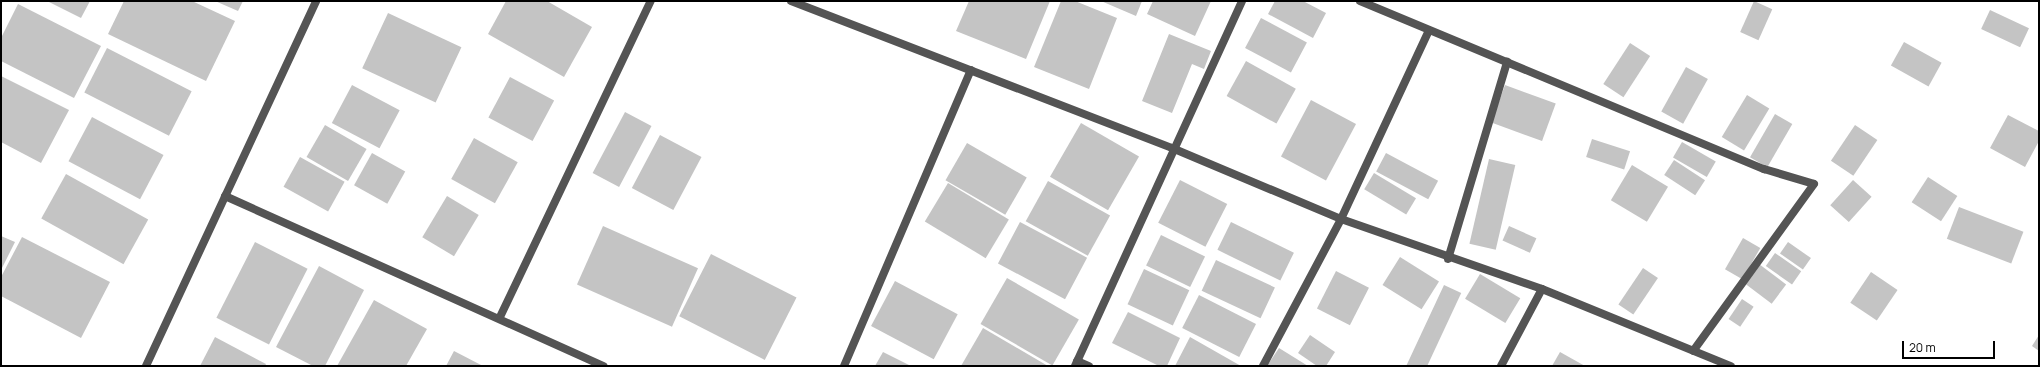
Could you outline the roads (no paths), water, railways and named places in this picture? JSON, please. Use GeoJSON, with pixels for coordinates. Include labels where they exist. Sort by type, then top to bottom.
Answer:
{"type":"FeatureCollection","features":[{"type":"Feature","properties":{"kind":"street"},"geometry":{"type":"LineString","coordinates":[[146,366],[316,1]]}},
{"type":"Feature","properties":{"kind":"street"},"geometry":{"type":"LineString","coordinates":[[500,318],[651,1]]}},
{"type":"Feature","properties":{"kind":"street"},"geometry":{"type":"LineString","coordinates":[[791,1],[1172,148],[1341,219],[1448,259],[1542,289],[1731,366]]}},
{"type":"Feature","properties":{"kind":"street"},"geometry":{"type":"LineString","coordinates":[[1089,366],[1076,364],[1172,148],[1242,1]]}},
{"type":"Feature","properties":{"kind":"street"},"geometry":{"type":"LineString","coordinates":[[1360,1],[1764,169],[1814,184],[1693,351]]}},
{"type":"Feature","properties":{"kind":"street"},"geometry":{"type":"LineString","coordinates":[[1263,366],[1341,219],[1429,30]]}},
{"type":"Feature","properties":{"kind":"street"},"geometry":{"type":"LineString","coordinates":[[1448,259],[1507,62]]}},
{"type":"Feature","properties":{"kind":"street"},"geometry":{"type":"LineString","coordinates":[[844,366],[971,70]]}},
{"type":"Feature","properties":{"kind":"street"},"geometry":{"type":"LineString","coordinates":[[225,196],[500,318],[604,366]]}},
{"type":"Feature","properties":{"kind":"street"},"geometry":{"type":"LineString","coordinates":[[1501,366],[1542,289]]}}]}
